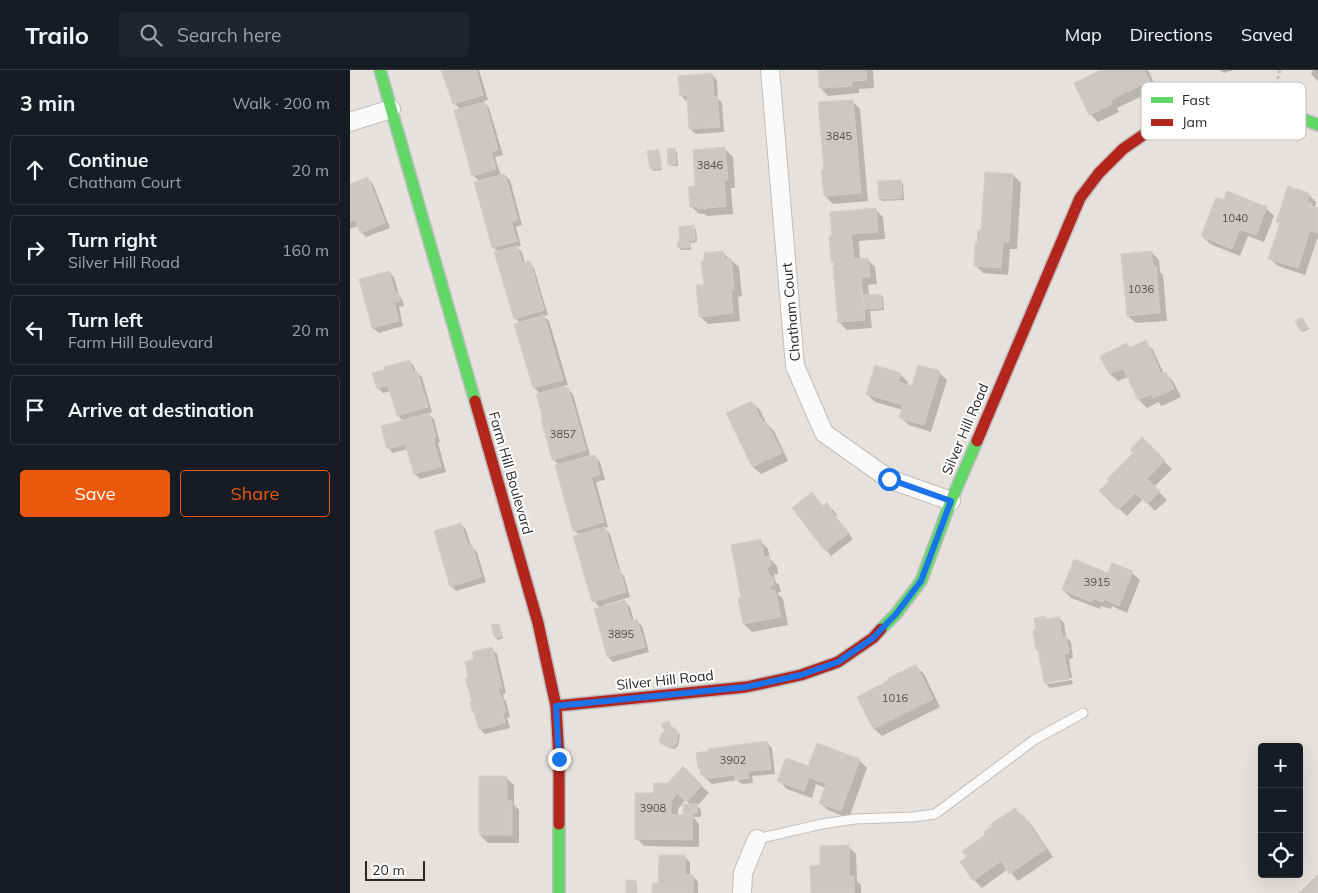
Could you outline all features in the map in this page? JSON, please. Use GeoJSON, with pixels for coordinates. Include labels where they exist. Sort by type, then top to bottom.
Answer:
{"type":"FeatureCollection","features":[{"type":"Feature","properties":{"kind":"street","name":"Farm Hill Boulevard"},"geometry":{"type":"LineString","coordinates":[[380,70],[538,623],[556,706],[559,759],[559,893]]}},
{"type":"Feature","properties":{"kind":"street","name":"Chatham Court"},"geometry":{"type":"LineString","coordinates":[[770,70],[795,366],[824,433],[889,479],[951,501]]}},
{"type":"Feature","properties":{"kind":"street"},"geometry":{"type":"LineString","coordinates":[[350,122],[390,110]]}},
{"type":"Feature","properties":{"kind":"street","name":"Silver Hill Road"},"geometry":{"type":"LineString","coordinates":[[1306,120],[1318,125]]}},
{"type":"Feature","properties":{"kind":"street","name":"Silver Hill Road"},"geometry":{"type":"LineString","coordinates":[[556,706],[746,687],[801,675],[838,662],[873,638],[896,614],[921,581],[951,501],[1080,198],[1099,173],[1123,149],[1141,136]]}},
{"type":"Feature","properties":{"kind":"street"},"geometry":{"type":"LineString","coordinates":[[742,893],[743,873],[756,840]]}},
{"type":"Feature","properties":{"kind":"lane"},"geometry":{"type":"LineString","coordinates":[[756,840],[822,824],[854,819],[913,817],[936,814],[1034,740],[1083,713]]}},
{"type":"Feature","properties":{"kind":"building"},"geometry":{"type":"Polygon","coordinates":[[[441,70],[476,70],[483,95],[453,104],[441,70]]]}},
{"type":"Feature","properties":{"kind":"building"},"geometry":{"type":"Polygon","coordinates":[[[818,70],[866,70],[867,80],[852,81],[852,86],[819,88],[818,70]]]}},
{"type":"Feature","properties":{"kind":"building"},"geometry":{"type":"Polygon","coordinates":[[[1101,70],[1144,70],[1150,81],[1141,82],[1141,85],[1110,100],[1112,104],[1089,115],[1074,83],[1101,70]]]}},
{"type":"Feature","properties":{"kind":"building"},"geometry":{"type":"Polygon","coordinates":[[[712,73],[714,97],[717,96],[720,127],[689,129],[687,95],[680,96],[678,76],[712,73]]]}},
{"type":"Feature","properties":{"kind":"building"},"geometry":{"type":"Polygon","coordinates":[[[853,100],[861,193],[824,196],[821,170],[824,169],[818,102],[853,100]]]}},
{"type":"Feature","properties":{"kind":"building"},"geometry":{"type":"Polygon","coordinates":[[[485,102],[498,150],[491,152],[496,169],[472,176],[454,110],[485,102]]]}},
{"type":"Feature","properties":{"kind":"building"},"geometry":{"type":"Polygon","coordinates":[[[725,147],[728,180],[724,180],[726,206],[698,209],[698,206],[690,207],[688,187],[695,186],[693,150],[725,147]]]}},
{"type":"Feature","properties":{"kind":"building"},"geometry":{"type":"Polygon","coordinates":[[[675,148],[676,164],[668,165],[667,149],[675,148]]]}},
{"type":"Feature","properties":{"kind":"building"},"geometry":{"type":"Polygon","coordinates":[[[658,150],[661,168],[650,169],[647,151],[658,150]]]}},
{"type":"Feature","properties":{"kind":"building"},"geometry":{"type":"Polygon","coordinates":[[[985,172],[1013,174],[1009,242],[1003,242],[1001,268],[974,266],[975,243],[977,244],[978,230],[981,230],[985,172]]]}},
{"type":"Feature","properties":{"kind":"building"},"geometry":{"type":"Polygon","coordinates":[[[505,174],[518,220],[511,222],[517,241],[492,248],[474,182],[505,174]]]}},
{"type":"Feature","properties":{"kind":"building"},"geometry":{"type":"Polygon","coordinates":[[[368,177],[385,223],[360,233],[355,220],[350,222],[350,184],[368,177]]]}},
{"type":"Feature","properties":{"kind":"building"},"geometry":{"type":"Polygon","coordinates":[[[901,180],[902,198],[879,199],[878,181],[901,180]]]}},
{"type":"Feature","properties":{"kind":"building"},"geometry":{"type":"Polygon","coordinates":[[[1288,186],[1309,193],[1307,202],[1312,203],[1311,206],[1318,208],[1318,233],[1310,230],[1298,268],[1268,259],[1280,223],[1276,222],[1288,186]]]}},
{"type":"Feature","properties":{"kind":"building"},"geometry":{"type":"Polygon","coordinates":[[[1227,191],[1267,207],[1256,235],[1240,229],[1232,249],[1201,236],[1216,197],[1223,200],[1227,191]]]}},
{"type":"Feature","properties":{"kind":"building"},"geometry":{"type":"Polygon","coordinates":[[[876,208],[878,232],[851,234],[854,259],[868,258],[870,277],[861,277],[865,320],[838,322],[834,261],[831,261],[829,236],[832,235],[830,212],[876,208]]]}},
{"type":"Feature","properties":{"kind":"building"},"geometry":{"type":"Polygon","coordinates":[[[694,225],[695,240],[689,241],[689,248],[678,248],[677,242],[680,241],[679,227],[694,225]]]}},
{"type":"Feature","properties":{"kind":"building"},"geometry":{"type":"Polygon","coordinates":[[[517,246],[522,263],[530,261],[544,310],[514,319],[494,252],[517,246]]]}},
{"type":"Feature","properties":{"kind":"building"},"geometry":{"type":"Polygon","coordinates":[[[723,251],[724,259],[731,258],[734,289],[731,289],[733,313],[699,317],[696,285],[704,285],[701,261],[704,261],[704,253],[723,251]]]}},
{"type":"Feature","properties":{"kind":"building"},"geometry":{"type":"Polygon","coordinates":[[[1151,251],[1153,266],[1156,266],[1160,313],[1127,316],[1121,254],[1151,251]]]}},
{"type":"Feature","properties":{"kind":"building"},"geometry":{"type":"Polygon","coordinates":[[[389,271],[395,293],[398,292],[400,301],[394,302],[399,321],[372,328],[359,279],[389,271]]]}},
{"type":"Feature","properties":{"kind":"building"},"geometry":{"type":"Polygon","coordinates":[[[881,294],[882,308],[864,309],[863,295],[881,294]]]}},
{"type":"Feature","properties":{"kind":"building"},"geometry":{"type":"Polygon","coordinates":[[[544,315],[563,380],[533,388],[514,324],[544,315]]]}},
{"type":"Feature","properties":{"kind":"building"},"geometry":{"type":"Polygon","coordinates":[[[1302,317],[1308,327],[1300,331],[1295,321],[1302,317]]]}},
{"type":"Feature","properties":{"kind":"building"},"geometry":{"type":"Polygon","coordinates":[[[1146,340],[1161,374],[1166,372],[1174,389],[1153,398],[1151,394],[1138,400],[1123,368],[1109,374],[1100,356],[1127,343],[1129,348],[1146,340]]]}},
{"type":"Feature","properties":{"kind":"building"},"geometry":{"type":"Polygon","coordinates":[[[409,360],[413,372],[417,371],[428,407],[397,416],[388,385],[377,389],[372,373],[384,370],[384,367],[409,360]]]}},
{"type":"Feature","properties":{"kind":"building"},"geometry":{"type":"Polygon","coordinates":[[[875,365],[901,373],[898,382],[912,386],[918,365],[940,371],[924,425],[899,418],[903,405],[866,394],[875,365]]]}},
{"type":"Feature","properties":{"kind":"building"},"geometry":{"type":"Polygon","coordinates":[[[565,386],[566,388],[568,387],[586,450],[552,460],[536,394],[565,386]]]}},
{"type":"Feature","properties":{"kind":"building"},"geometry":{"type":"Polygon","coordinates":[[[752,401],[763,423],[766,422],[782,453],[752,467],[726,413],[752,401]]]}},
{"type":"Feature","properties":{"kind":"building"},"geometry":{"type":"Polygon","coordinates":[[[429,413],[436,437],[433,438],[441,467],[414,474],[405,444],[387,449],[381,426],[429,413]]]}},
{"type":"Feature","properties":{"kind":"building"},"geometry":{"type":"Polygon","coordinates":[[[1142,437],[1165,460],[1147,479],[1160,491],[1147,504],[1135,493],[1118,510],[1099,491],[1109,481],[1107,479],[1133,453],[1130,450],[1142,437]]]}},
{"type":"Feature","properties":{"kind":"building"},"geometry":{"type":"Polygon","coordinates":[[[595,455],[600,475],[591,477],[604,522],[573,531],[555,465],[595,455]]]}},
{"type":"Feature","properties":{"kind":"building"},"geometry":{"type":"Polygon","coordinates":[[[812,492],[823,506],[827,502],[831,511],[849,533],[825,551],[792,508],[812,492]]]}},
{"type":"Feature","properties":{"kind":"building"},"geometry":{"type":"Polygon","coordinates":[[[461,523],[468,546],[472,545],[481,577],[450,587],[434,531],[461,523]]]}},
{"type":"Feature","properties":{"kind":"building"},"geometry":{"type":"Polygon","coordinates":[[[605,527],[626,592],[592,602],[573,536],[605,527]]]}},
{"type":"Feature","properties":{"kind":"building"},"geometry":{"type":"Polygon","coordinates":[[[761,539],[764,557],[769,556],[771,566],[767,567],[774,585],[770,585],[772,591],[775,590],[781,617],[743,624],[738,598],[741,598],[731,545],[761,539]]]}},
{"type":"Feature","properties":{"kind":"building"},"geometry":{"type":"Polygon","coordinates":[[[1074,559],[1108,573],[1112,563],[1133,571],[1119,606],[1104,599],[1103,602],[1093,599],[1092,602],[1062,590],[1074,559]]]}},
{"type":"Feature","properties":{"kind":"building"},"geometry":{"type":"Polygon","coordinates":[[[625,600],[631,621],[637,619],[645,647],[607,657],[594,609],[625,600]]]}},
{"type":"Feature","properties":{"kind":"building"},"geometry":{"type":"Polygon","coordinates":[[[1045,616],[1046,619],[1059,617],[1062,637],[1066,636],[1069,653],[1064,654],[1069,679],[1044,683],[1033,630],[1036,629],[1034,618],[1045,616]]]}},
{"type":"Feature","properties":{"kind":"building"},"geometry":{"type":"Polygon","coordinates":[[[499,624],[502,636],[495,638],[491,625],[499,624]]]}},
{"type":"Feature","properties":{"kind":"building"},"geometry":{"type":"Polygon","coordinates":[[[492,647],[502,688],[498,689],[506,712],[503,713],[505,723],[479,730],[465,679],[468,678],[465,662],[474,659],[472,652],[492,647]]]}},
{"type":"Feature","properties":{"kind":"building"},"geometry":{"type":"Polygon","coordinates":[[[916,665],[933,699],[873,729],[857,697],[889,680],[888,678],[916,665]]]}},
{"type":"Feature","properties":{"kind":"building"},"geometry":{"type":"Polygon","coordinates":[[[669,721],[672,728],[674,727],[678,732],[676,744],[671,747],[661,744],[659,739],[665,731],[661,724],[669,721]]]}},
{"type":"Feature","properties":{"kind":"building"},"geometry":{"type":"Polygon","coordinates":[[[767,741],[771,769],[748,771],[749,778],[735,780],[735,775],[705,779],[705,775],[701,775],[700,768],[698,769],[696,753],[708,751],[708,749],[767,741]]]}},
{"type":"Feature","properties":{"kind":"building"},"geometry":{"type":"Polygon","coordinates":[[[817,743],[860,759],[841,811],[819,803],[826,784],[809,777],[804,791],[777,781],[786,758],[808,766],[817,743]]]}},
{"type":"Feature","properties":{"kind":"building"},"geometry":{"type":"Polygon","coordinates":[[[683,766],[702,785],[687,802],[677,793],[671,801],[671,815],[692,814],[692,840],[635,839],[635,793],[654,793],[653,783],[668,783],[683,766]]]}},
{"type":"Feature","properties":{"kind":"building"},"geometry":{"type":"Polygon","coordinates":[[[479,776],[507,776],[507,801],[512,801],[512,835],[479,835],[479,776]]]}},
{"type":"Feature","properties":{"kind":"building"},"geometry":{"type":"Polygon","coordinates":[[[683,804],[697,804],[697,813],[683,813],[683,804]]]}},
{"type":"Feature","properties":{"kind":"building"},"geometry":{"type":"Polygon","coordinates":[[[1015,808],[1021,817],[1023,815],[1046,849],[1009,874],[1001,861],[973,881],[960,862],[967,857],[962,851],[985,835],[984,832],[992,826],[991,824],[1015,808]]]}},
{"type":"Feature","properties":{"kind":"building"},"geometry":{"type":"Polygon","coordinates":[[[849,845],[849,876],[854,876],[854,893],[811,893],[810,866],[820,865],[820,846],[849,845]]]}},
{"type":"Feature","properties":{"kind":"building"},"geometry":{"type":"Polygon","coordinates":[[[659,855],[685,855],[685,875],[693,875],[693,893],[652,893],[652,883],[658,883],[659,855]]]}},
{"type":"Feature","properties":{"kind":"building"},"geometry":{"type":"Polygon","coordinates":[[[1318,874],[1318,893],[1299,893],[1318,874]]]}},
{"type":"Feature","properties":{"kind":"building"},"geometry":{"type":"Polygon","coordinates":[[[626,880],[636,880],[636,893],[626,893],[626,880]]]}},
{"type":"Feature","properties":{"kind":"traffic: fast"},"geometry":{"type":"LineString","coordinates":[[380,70],[475,401]]}},
{"type":"Feature","properties":{"kind":"traffic: fast"},"geometry":{"type":"LineString","coordinates":[[1306,120],[1318,125]]}},
{"type":"Feature","properties":{"kind":"traffic: fast"},"geometry":{"type":"LineString","coordinates":[[881,629],[896,614],[921,581],[951,501],[977,441]]}},
{"type":"Feature","properties":{"kind":"traffic: fast"},"geometry":{"type":"LineString","coordinates":[[559,824],[559,893]]}},
{"type":"Feature","properties":{"kind":"traffic: jam"},"geometry":{"type":"LineString","coordinates":[[977,441],[1080,198],[1099,173],[1123,149],[1141,136]]}},
{"type":"Feature","properties":{"kind":"traffic: jam"},"geometry":{"type":"LineString","coordinates":[[475,401],[538,623],[556,706],[559,759],[559,824]]}},
{"type":"Feature","properties":{"kind":"traffic: jam"},"geometry":{"type":"LineString","coordinates":[[556,706],[746,687],[801,675],[838,662],[873,638],[881,629]]}},
{"type":"Feature","properties":{"kind":"route"},"geometry":{"type":"LineString","coordinates":[[559,759],[556,706],[746,687],[801,675],[838,662],[873,638],[896,614],[921,581],[951,501],[889,479]]}}]}
